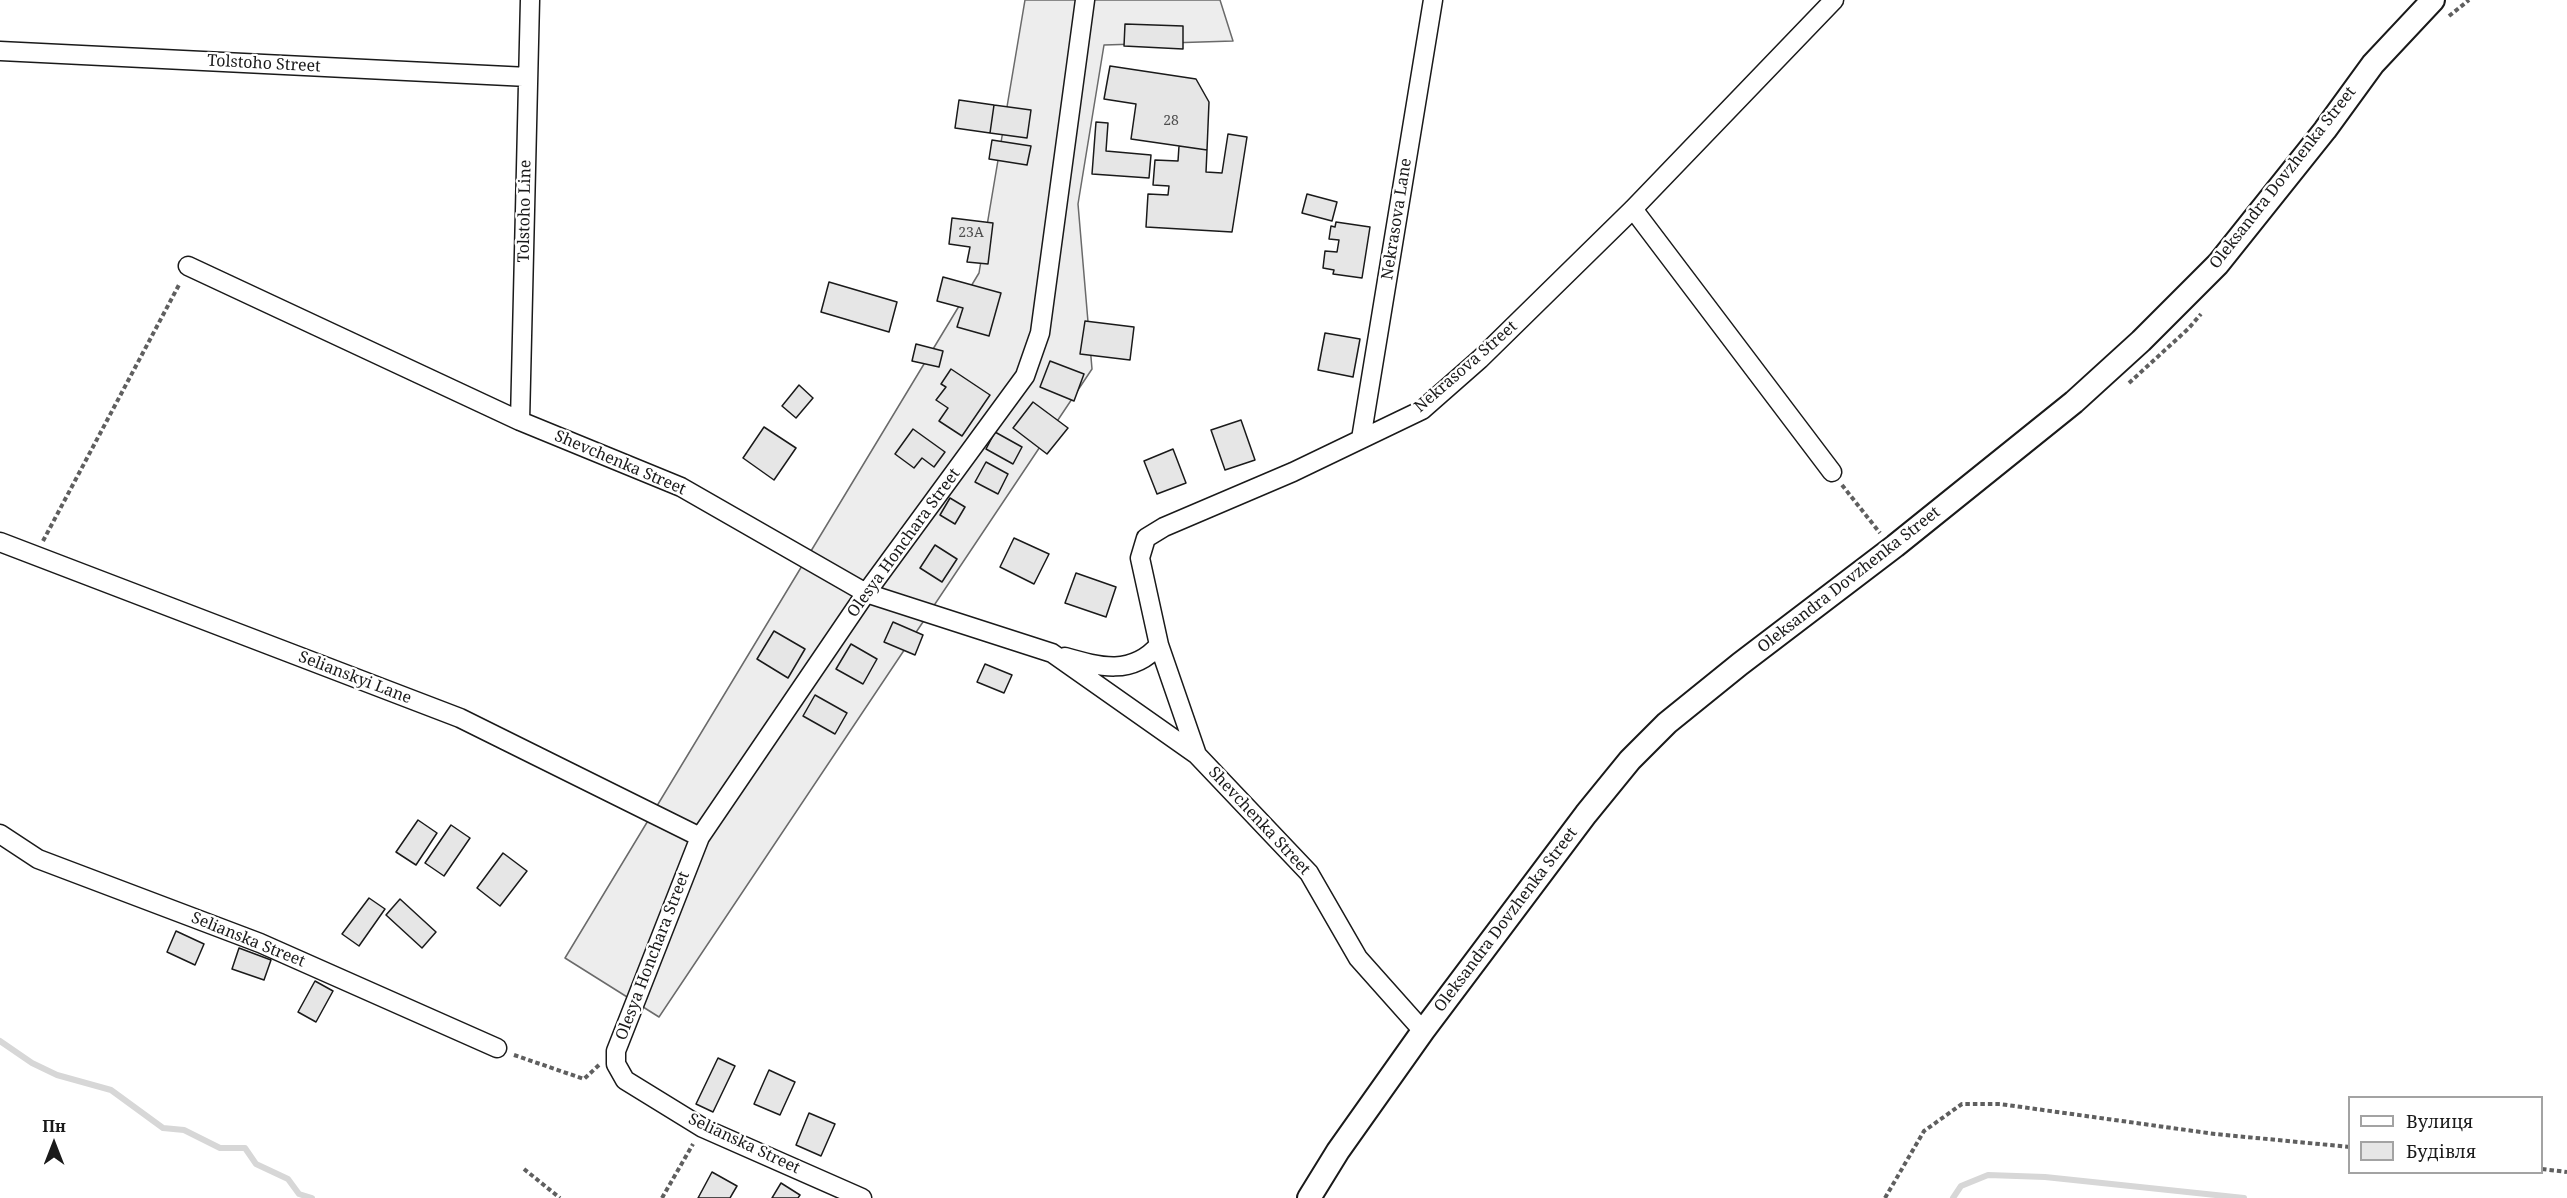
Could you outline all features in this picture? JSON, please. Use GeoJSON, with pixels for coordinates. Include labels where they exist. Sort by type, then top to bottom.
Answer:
{"type":"FeatureCollection","features":[{"type":"Feature","properties":{"kind":"street","name":"Tolstoho Line"},"geometry":{"type":"LineString","coordinates":[[520,421],[530,0]]}},
{"type":"Feature","properties":{"kind":"street","name":"Olesya Honchara Street"},"geometry":{"type":"LineString","coordinates":[[616,1052],[700,837],[866,593],[1025,376],[1040,333],[1085,0]]}},
{"type":"Feature","properties":{"kind":"street","name":"Nekrasova Lane"},"geometry":{"type":"LineString","coordinates":[[1361,439],[1433,0]]}},
{"type":"Feature","properties":{"kind":"street","name":"Nekrasova Street"},"geometry":{"type":"LineString","coordinates":[[1197,755],[1159,645],[1140,558],[1146,538],[1164,527],[1293,472],[1422,410],[1480,359],[1633,209],[1834,0]]}},
{"type":"Feature","properties":{"kind":"street","name":"Oleksandra Dovzhenka Street"},"geometry":{"type":"LineString","coordinates":[[1309,1198],[1338,1151],[1423,1031],[1586,814],[1630,760],[1667,723],[2074,402],[2141,341],[2217,264],[2325,130],[2373,64],[2433,0]]}},
{"type":"Feature","properties":{"kind":"street","name":"Tolstoho Street"},"geometry":{"type":"LineString","coordinates":[[0,51],[528,77]]}},
{"type":"Feature","properties":{"kind":"street"},"geometry":{"type":"LineString","coordinates":[[1633,209],[1832,472]]}},
{"type":"Feature","properties":{"kind":"street","name":"Shevchenka Street"},"geometry":{"type":"LineString","coordinates":[[188,266],[520,421],[681,487],[866,593],[1095,665],[1134,664],[1148,658],[1159,645]]}},
{"type":"Feature","properties":{"kind":"street","name":"Selianskyi Lane"},"geometry":{"type":"LineString","coordinates":[[0,542],[460,718],[700,837]]}},
{"type":"Feature","properties":{"kind":"street","name":"Shevchenka Street"},"geometry":{"type":"LineString","coordinates":[[1052,653],[1197,755],[1309,873],[1358,958],[1423,1031]]}},
{"type":"Feature","properties":{"kind":"street","name":"Selianska Street"},"geometry":{"type":"LineString","coordinates":[[0,834],[38,859],[260,943],[497,1048]]}},
{"type":"Feature","properties":{"kind":"street","name":"Selianska Street"},"geometry":{"type":"LineString","coordinates":[[616,1052],[616,1064],[625,1080],[704,1128],[862,1198]]}},
{"type":"Feature","properties":{"kind":"path"},"geometry":{"type":"LineString","coordinates":[[35,555],[188,266]]}},
{"type":"Feature","properties":{"kind":"path"},"geometry":{"type":"LineString","coordinates":[[1832,472],[1882,534]]}},
{"type":"Feature","properties":{"kind":"path"},"geometry":{"type":"LineString","coordinates":[[497,1048],[556,1071],[584,1079],[616,1052]]}},
{"type":"Feature","properties":{"kind":"path"},"geometry":{"type":"LineString","coordinates":[[1885,1198],[1924,1131],[1962,1104],[2000,1104],[2215,1134],[2348,1148]]}},
{"type":"Feature","properties":{"kind":"path"},"geometry":{"type":"LineString","coordinates":[[662,1198],[704,1128]]}},
{"type":"Feature","properties":{"kind":"path"},"geometry":{"type":"LineString","coordinates":[[524,1169],[560,1198]]}},
{"type":"Feature","properties":{"kind":"path"},"geometry":{"type":"LineString","coordinates":[[2543,1169],[2567,1172]]}},
{"type":"Feature","properties":{"kind":"shaded area"},"geometry":{"type":"Polygon","coordinates":[[[1025,0],[1220,0],[1233,41],[1104,45],[1078,204],[1092,369],[659,1017],[565,958],[979,273],[1025,0]]]}},
{"type":"Feature","properties":{"kind":"building"},"geometry":{"type":"Polygon","coordinates":[[[1125,24],[1183,26],[1183,49],[1124,46],[1125,24]]]}},
{"type":"Feature","properties":{"kind":"building"},"geometry":{"type":"Polygon","coordinates":[[[1110,66],[1196,79],[1209,102],[1207,150],[1131,139],[1136,104],[1104,99],[1110,66]]]}},
{"type":"Feature","properties":{"kind":"building"},"geometry":{"type":"Polygon","coordinates":[[[959,100],[994,105],[990,133],[955,128],[959,100]]]}},
{"type":"Feature","properties":{"kind":"building"},"geometry":{"type":"Polygon","coordinates":[[[994,105],[1031,110],[1027,138],[990,133],[994,105]]]}},
{"type":"Feature","properties":{"kind":"building"},"geometry":{"type":"Polygon","coordinates":[[[1096,122],[1108,123],[1106,151],[1151,155],[1149,178],[1092,174],[1096,122]]]}},
{"type":"Feature","properties":{"kind":"building"},"geometry":{"type":"Polygon","coordinates":[[[1228,134],[1247,137],[1232,232],[1146,227],[1148,194],[1168,195],[1169,186],[1153,185],[1155,160],[1178,161],[1179,146],[1207,150],[1206,172],[1222,173],[1228,134]]]}},
{"type":"Feature","properties":{"kind":"building"},"geometry":{"type":"Polygon","coordinates":[[[992,140],[1031,146],[1027,165],[989,159],[992,140]]]}},
{"type":"Feature","properties":{"kind":"building"},"geometry":{"type":"Polygon","coordinates":[[[1307,194],[1337,202],[1332,221],[1302,213],[1307,194]]]}},
{"type":"Feature","properties":{"kind":"building"},"geometry":{"type":"Polygon","coordinates":[[[952,218],[993,223],[988,264],[967,262],[970,247],[949,244],[952,218]]]}},
{"type":"Feature","properties":{"kind":"building"},"geometry":{"type":"Polygon","coordinates":[[[1336,222],[1370,227],[1362,278],[1333,274],[1334,270],[1323,268],[1325,251],[1337,252],[1339,240],[1329,239],[1331,226],[1335,227],[1336,222]]]}},
{"type":"Feature","properties":{"kind":"building"},"geometry":{"type":"Polygon","coordinates":[[[943,277],[1001,293],[989,336],[957,327],[963,308],[937,301],[943,277]]]}},
{"type":"Feature","properties":{"kind":"building"},"geometry":{"type":"Polygon","coordinates":[[[829,282],[897,302],[889,332],[821,312],[829,282]]]}},
{"type":"Feature","properties":{"kind":"building"},"geometry":{"type":"Polygon","coordinates":[[[1085,321],[1134,327],[1130,360],[1080,354],[1085,321]]]}},
{"type":"Feature","properties":{"kind":"building"},"geometry":{"type":"Polygon","coordinates":[[[1325,333],[1360,339],[1353,377],[1318,370],[1325,333]]]}},
{"type":"Feature","properties":{"kind":"building"},"geometry":{"type":"Polygon","coordinates":[[[916,344],[943,351],[939,367],[912,361],[916,344]]]}},
{"type":"Feature","properties":{"kind":"building"},"geometry":{"type":"Polygon","coordinates":[[[1050,361],[1084,374],[1074,401],[1040,387],[1050,361]]]}},
{"type":"Feature","properties":{"kind":"building"},"geometry":{"type":"Polygon","coordinates":[[[951,369],[990,395],[962,436],[939,421],[948,408],[936,400],[946,387],[941,384],[951,369]]]}},
{"type":"Feature","properties":{"kind":"building"},"geometry":{"type":"Polygon","coordinates":[[[799,385],[813,398],[796,418],[782,406],[799,385]]]}},
{"type":"Feature","properties":{"kind":"building"},"geometry":{"type":"Polygon","coordinates":[[[1033,402],[1068,428],[1047,454],[1013,428],[1033,402]]]}},
{"type":"Feature","properties":{"kind":"building"},"geometry":{"type":"Polygon","coordinates":[[[1241,420],[1255,460],[1225,470],[1211,430],[1241,420]]]}},
{"type":"Feature","properties":{"kind":"building"},"geometry":{"type":"Polygon","coordinates":[[[764,427],[796,448],[774,480],[743,458],[764,427]]]}},
{"type":"Feature","properties":{"kind":"building"},"geometry":{"type":"Polygon","coordinates":[[[913,429],[945,452],[934,467],[922,458],[914,468],[895,454],[913,429]]]}},
{"type":"Feature","properties":{"kind":"building"},"geometry":{"type":"Polygon","coordinates":[[[995,432],[1022,447],[1013,464],[986,449],[995,432]]]}},
{"type":"Feature","properties":{"kind":"building"},"geometry":{"type":"Polygon","coordinates":[[[1173,449],[1186,483],[1157,494],[1144,461],[1173,449]]]}},
{"type":"Feature","properties":{"kind":"building"},"geometry":{"type":"Polygon","coordinates":[[[986,462],[1008,474],[998,494],[975,482],[986,462]]]}},
{"type":"Feature","properties":{"kind":"building"},"geometry":{"type":"Polygon","coordinates":[[[950,498],[965,507],[955,524],[940,515],[950,498]]]}},
{"type":"Feature","properties":{"kind":"building"},"geometry":{"type":"Polygon","coordinates":[[[1014,538],[1049,554],[1034,584],[1000,567],[1014,538]]]}},
{"type":"Feature","properties":{"kind":"building"},"geometry":{"type":"Polygon","coordinates":[[[935,545],[957,559],[942,582],[920,568],[935,545]]]}},
{"type":"Feature","properties":{"kind":"building"},"geometry":{"type":"Polygon","coordinates":[[[1076,573],[1116,587],[1106,617],[1065,603],[1076,573]]]}},
{"type":"Feature","properties":{"kind":"building"},"geometry":{"type":"Polygon","coordinates":[[[893,622],[923,635],[915,655],[884,642],[893,622]]]}},
{"type":"Feature","properties":{"kind":"building"},"geometry":{"type":"Polygon","coordinates":[[[774,631],[805,649],[788,678],[757,659],[774,631]]]}},
{"type":"Feature","properties":{"kind":"building"},"geometry":{"type":"Polygon","coordinates":[[[851,644],[877,659],[863,684],[836,669],[851,644]]]}},
{"type":"Feature","properties":{"kind":"building"},"geometry":{"type":"Polygon","coordinates":[[[985,664],[1012,675],[1004,693],[977,682],[985,664]]]}},
{"type":"Feature","properties":{"kind":"building"},"geometry":{"type":"Polygon","coordinates":[[[815,695],[847,713],[835,734],[803,716],[815,695]]]}},
{"type":"Feature","properties":{"kind":"building"},"geometry":{"type":"Polygon","coordinates":[[[418,820],[437,833],[416,865],[396,852],[418,820]]]}},
{"type":"Feature","properties":{"kind":"building"},"geometry":{"type":"Polygon","coordinates":[[[451,825],[470,838],[444,876],[425,863],[451,825]]]}},
{"type":"Feature","properties":{"kind":"building"},"geometry":{"type":"Polygon","coordinates":[[[503,853],[527,871],[500,906],[477,888],[503,853]]]}},
{"type":"Feature","properties":{"kind":"building"},"geometry":{"type":"Polygon","coordinates":[[[369,898],[385,909],[359,946],[342,934],[369,898]]]}},
{"type":"Feature","properties":{"kind":"building"},"geometry":{"type":"Polygon","coordinates":[[[400,899],[436,932],[422,948],[386,915],[400,899]]]}},
{"type":"Feature","properties":{"kind":"building"},"geometry":{"type":"Polygon","coordinates":[[[176,931],[204,944],[195,965],[167,952],[176,931]]]}},
{"type":"Feature","properties":{"kind":"building"},"geometry":{"type":"Polygon","coordinates":[[[239,948],[271,960],[264,980],[232,969],[239,948]]]}},
{"type":"Feature","properties":{"kind":"building"},"geometry":{"type":"Polygon","coordinates":[[[315,981],[333,991],[316,1022],[298,1012],[315,981]]]}},
{"type":"Feature","properties":{"kind":"building"},"geometry":{"type":"Polygon","coordinates":[[[718,1058],[735,1066],[713,1112],[696,1104],[718,1058]]]}},
{"type":"Feature","properties":{"kind":"building"},"geometry":{"type":"Polygon","coordinates":[[[769,1070],[795,1082],[780,1115],[754,1104],[769,1070]]]}},
{"type":"Feature","properties":{"kind":"building"},"geometry":{"type":"Polygon","coordinates":[[[809,1113],[835,1124],[821,1156],[796,1145],[809,1113]]]}},
{"type":"Feature","properties":{"kind":"building"},"geometry":{"type":"Polygon","coordinates":[[[712,1172],[737,1186],[730,1198],[698,1198],[712,1172]]]}},
{"type":"Feature","properties":{"kind":"building"},"geometry":{"type":"Polygon","coordinates":[[[781,1183],[800,1195],[798,1198],[772,1198],[781,1183]]]}},
{"type":"Feature","properties":{"kind":"waterway"},"geometry":{"type":"LineString","coordinates":[[0,1041],[32,1063],[57,1075],[111,1090],[163,1128],[184,1130],[220,1148],[245,1148],[256,1164],[288,1179],[299,1194],[312,1198]]}},
{"type":"Feature","properties":{"kind":"waterway"},"geometry":{"type":"LineString","coordinates":[[1953,1198],[1961,1186],[1988,1175],[2045,1177],[2244,1198]]}}]}
